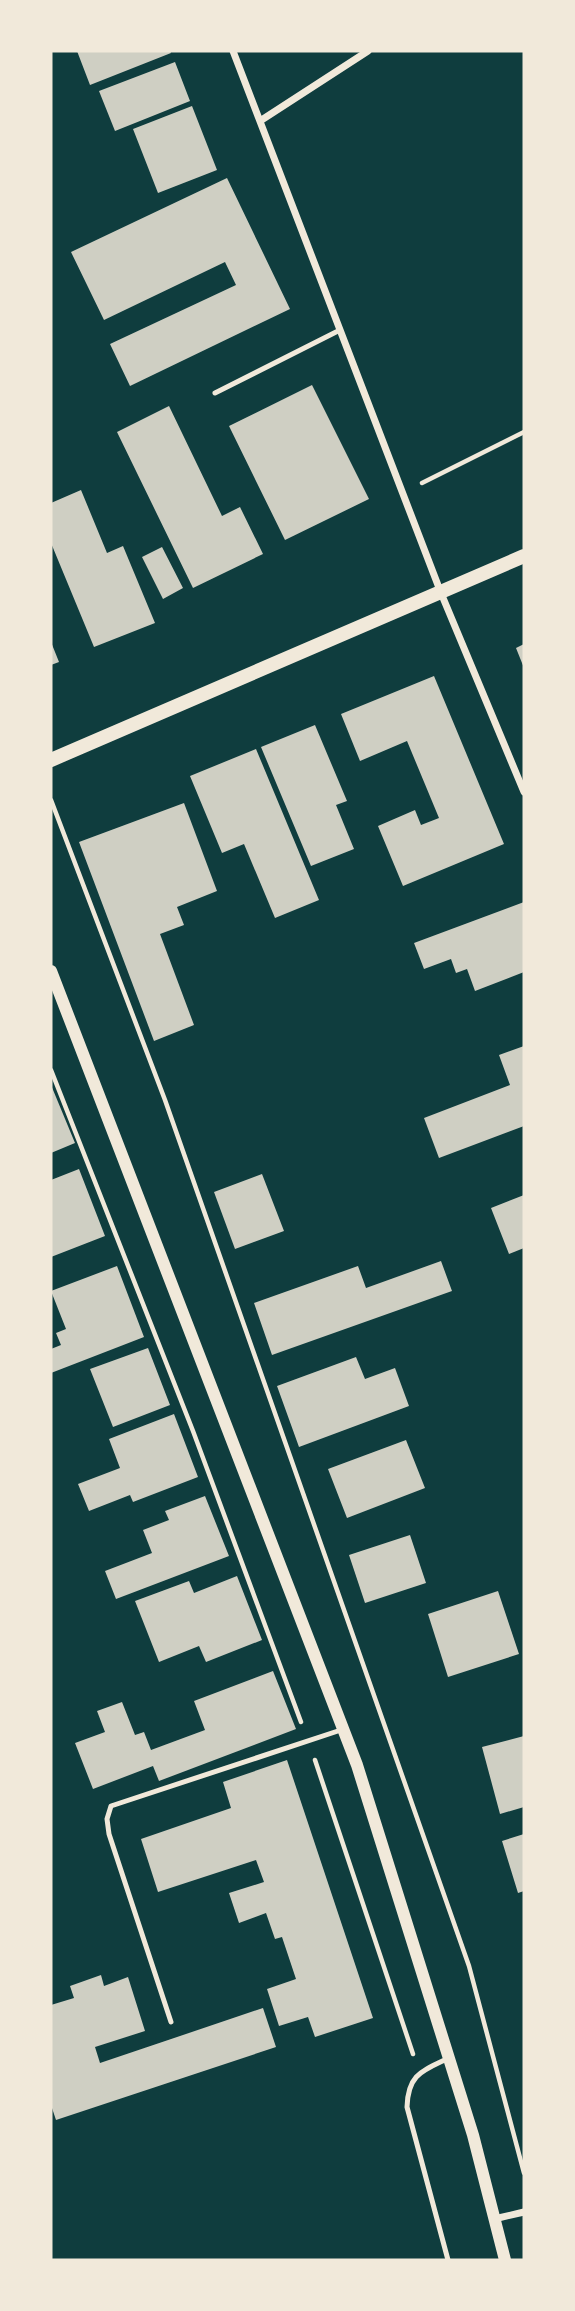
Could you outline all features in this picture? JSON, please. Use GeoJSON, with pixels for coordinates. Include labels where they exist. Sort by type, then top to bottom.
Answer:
{"type":"FeatureCollection","features":[{"type":"Feature","properties":{"kind":"main road"},"geometry":{"type":"LineString","coordinates":[[51,760],[524,556]]}},
{"type":"Feature","properties":{"kind":"street"},"geometry":{"type":"LineString","coordinates":[[233,51],[441,593],[524,792]]}},
{"type":"Feature","properties":{"kind":"street"},"geometry":{"type":"LineString","coordinates":[[260,121],[368,51]]}},
{"type":"Feature","properties":{"kind":"street"},"geometry":{"type":"LineString","coordinates":[[51,971],[344,1729],[449,2058],[505,2260]]}},
{"type":"Feature","properties":{"kind":"street"},"geometry":{"type":"LineString","coordinates":[[494,2219],[524,2212]]}},
{"type":"Feature","properties":{"kind":"lane"},"geometry":{"type":"LineString","coordinates":[[215,393],[340,330]]}},
{"type":"Feature","properties":{"kind":"lane"},"geometry":{"type":"LineString","coordinates":[[172,2022],[109,1834],[107,1819],[111,1806],[344,1729]]}},
{"type":"Feature","properties":{"kind":"lane"},"geometry":{"type":"LineString","coordinates":[[449,2058],[419,2072],[407,2089],[407,2107],[449,2260]]}},
{"type":"Feature","properties":{"kind":"path"},"geometry":{"type":"LineString","coordinates":[[403,492],[524,432]]}},
{"type":"Feature","properties":{"kind":"path"},"geometry":{"type":"LineString","coordinates":[[51,800],[165,1100],[464,1953],[524,2173]]}},
{"type":"Feature","properties":{"kind":"path"},"geometry":{"type":"LineString","coordinates":[[51,1070],[309,1741],[419,2072]]}},
{"type":"Feature","properties":{"kind":"building"},"geometry":{"type":"Polygon","coordinates":[[[77,51],[170,51],[171,53],[90,85],[77,51]]]}},
{"type":"Feature","properties":{"kind":"building"},"geometry":{"type":"Polygon","coordinates":[[[175,62],[190,101],[115,131],[99,91],[175,62]]]}},
{"type":"Feature","properties":{"kind":"building"},"geometry":{"type":"Polygon","coordinates":[[[192,106],[217,170],[158,193],[133,129],[192,106]]]}},
{"type":"Feature","properties":{"kind":"building"},"geometry":{"type":"Polygon","coordinates":[[[227,178],[290,309],[130,386],[110,344],[236,285],[225,262],[104,320],[71,252],[227,178]]]}},
{"type":"Feature","properties":{"kind":"building"},"geometry":{"type":"Polygon","coordinates":[[[312,385],[369,499],[285,540],[229,426],[312,385]]]}},
{"type":"Feature","properties":{"kind":"building"},"geometry":{"type":"Polygon","coordinates":[[[169,406],[222,516],[240,507],[263,554],[193,588],[117,432],[169,406]]]}},
{"type":"Feature","properties":{"kind":"building"},"geometry":{"type":"Polygon","coordinates":[[[81,490],[107,553],[123,546],[155,623],[94,647],[51,543],[51,503],[81,490]]]}},
{"type":"Feature","properties":{"kind":"building"},"geometry":{"type":"Polygon","coordinates":[[[162,547],[183,588],[163,599],[142,557],[162,547]]]}},
{"type":"Feature","properties":{"kind":"building"},"geometry":{"type":"Polygon","coordinates":[[[51,642],[59,662],[51,665],[51,642]]]}},
{"type":"Feature","properties":{"kind":"building"},"geometry":{"type":"Polygon","coordinates":[[[524,644],[524,668],[516,648],[524,644]]]}},
{"type":"Feature","properties":{"kind":"building"},"geometry":{"type":"Polygon","coordinates":[[[434,676],[504,844],[403,886],[378,826],[415,810],[421,825],[439,818],[407,741],[360,761],[341,714],[434,676]]]}},
{"type":"Feature","properties":{"kind":"building"},"geometry":{"type":"Polygon","coordinates":[[[315,725],[347,801],[336,805],[354,849],[311,866],[261,747],[315,725]]]}},
{"type":"Feature","properties":{"kind":"building"},"geometry":{"type":"Polygon","coordinates":[[[256,749],[319,900],[275,918],[244,844],[222,853],[190,776],[256,749]]]}},
{"type":"Feature","properties":{"kind":"building"},"geometry":{"type":"Polygon","coordinates":[[[184,803],[217,891],[177,907],[184,925],[160,934],[194,1025],[154,1041],[79,842],[184,803]]]}},
{"type":"Feature","properties":{"kind":"building"},"geometry":{"type":"Polygon","coordinates":[[[524,902],[524,972],[475,991],[467,969],[456,973],[451,959],[424,969],[414,943],[524,902]]]}},
{"type":"Feature","properties":{"kind":"building"},"geometry":{"type":"Polygon","coordinates":[[[524,1046],[524,1126],[439,1158],[424,1118],[510,1085],[499,1055],[524,1046]]]}},
{"type":"Feature","properties":{"kind":"building"},"geometry":{"type":"Polygon","coordinates":[[[51,1085],[75,1143],[51,1153],[51,1085]]]}},
{"type":"Feature","properties":{"kind":"building"},"geometry":{"type":"Polygon","coordinates":[[[79,1169],[105,1236],[51,1257],[51,1180],[79,1169]]]}},
{"type":"Feature","properties":{"kind":"building"},"geometry":{"type":"Polygon","coordinates":[[[262,1174],[284,1231],[235,1249],[214,1192],[262,1174]]]}},
{"type":"Feature","properties":{"kind":"building"},"geometry":{"type":"Polygon","coordinates":[[[524,1195],[524,1248],[509,1254],[491,1208],[524,1195]]]}},
{"type":"Feature","properties":{"kind":"building"},"geometry":{"type":"Polygon","coordinates":[[[441,1261],[452,1291],[272,1355],[254,1303],[358,1266],[366,1288],[441,1261]]]}},
{"type":"Feature","properties":{"kind":"building"},"geometry":{"type":"Polygon","coordinates":[[[117,1266],[144,1337],[51,1373],[51,1349],[61,1345],[56,1333],[66,1329],[51,1291],[117,1266]]]}},
{"type":"Feature","properties":{"kind":"building"},"geometry":{"type":"Polygon","coordinates":[[[148,1348],[170,1405],[113,1427],[90,1369],[148,1348]]]}},
{"type":"Feature","properties":{"kind":"building"},"geometry":{"type":"Polygon","coordinates":[[[356,1357],[365,1379],[395,1368],[409,1406],[299,1447],[277,1386],[356,1357]]]}},
{"type":"Feature","properties":{"kind":"building"},"geometry":{"type":"Polygon","coordinates":[[[174,1414],[198,1477],[133,1502],[130,1495],[89,1511],[78,1484],[120,1468],[109,1439],[174,1414]]]}},
{"type":"Feature","properties":{"kind":"building"},"geometry":{"type":"Polygon","coordinates":[[[406,1440],[425,1488],[347,1518],[328,1469],[406,1440]]]}},
{"type":"Feature","properties":{"kind":"building"},"geometry":{"type":"Polygon","coordinates":[[[205,1496],[229,1556],[116,1599],[105,1571],[152,1553],[143,1530],[169,1520],[165,1511],[205,1496]]]}},
{"type":"Feature","properties":{"kind":"building"},"geometry":{"type":"Polygon","coordinates":[[[410,1535],[426,1583],[365,1603],[349,1555],[410,1535]]]}},
{"type":"Feature","properties":{"kind":"building"},"geometry":{"type":"Polygon","coordinates":[[[237,1576],[262,1640],[206,1662],[199,1646],[159,1662],[135,1601],[189,1581],[194,1593],[237,1576]]]}},
{"type":"Feature","properties":{"kind":"building"},"geometry":{"type":"Polygon","coordinates":[[[498,1591],[519,1654],[448,1677],[428,1614],[498,1591]]]}},
{"type":"Feature","properties":{"kind":"building"},"geometry":{"type":"Polygon","coordinates":[[[273,1671],[296,1729],[159,1781],[153,1766],[93,1789],[75,1743],[105,1732],[97,1711],[122,1702],[135,1735],[144,1732],[151,1750],[205,1730],[194,1701],[273,1671]]]}},
{"type":"Feature","properties":{"kind":"building"},"geometry":{"type":"Polygon","coordinates":[[[524,1736],[524,1807],[500,1814],[482,1747],[524,1736]]]}},
{"type":"Feature","properties":{"kind":"building"},"geometry":{"type":"Polygon","coordinates":[[[287,1760],[373,2018],[315,2037],[308,2017],[279,2026],[267,1989],[296,1979],[282,1937],[275,1939],[266,1913],[239,1923],[229,1893],[264,1882],[256,1860],[158,1892],[141,1839],[231,1808],[223,1782],[287,1760]]]}},
{"type":"Feature","properties":{"kind":"building"},"geometry":{"type":"Polygon","coordinates":[[[524,1834],[524,1891],[518,1893],[502,1841],[524,1834]]]}},
{"type":"Feature","properties":{"kind":"building"},"geometry":{"type":"Polygon","coordinates":[[[101,1975],[104,1986],[128,1977],[145,2031],[95,2047],[100,2063],[263,2008],[276,2047],[56,2120],[51,2105],[51,2005],[74,1998],[70,1986],[101,1975]]]}}]}
